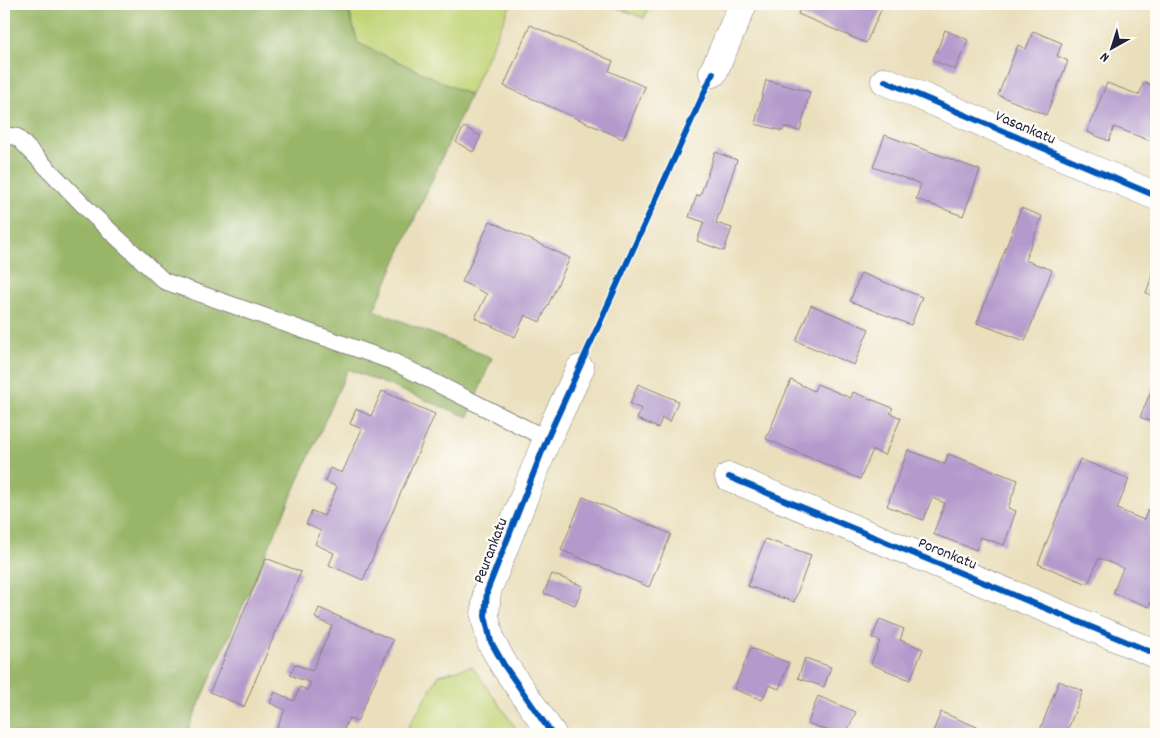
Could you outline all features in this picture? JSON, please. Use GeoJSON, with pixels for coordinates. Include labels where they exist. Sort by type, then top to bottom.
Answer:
{"type":"FeatureCollection","features":[{"type":"Feature","properties":{"kind":"street"},"geometry":{"type":"LineString","coordinates":[[713,72],[742,4]]}},
{"type":"Feature","properties":{"kind":"street","name":"Vasankatu"},"geometry":{"type":"LineString","coordinates":[[885,81],[1156,196]]}},
{"type":"Feature","properties":{"kind":"street","name":"Peurankatu"},"geometry":{"type":"LineString","coordinates":[[552,734],[504,665],[491,642],[485,616],[487,591],[547,439],[580,369]]}},
{"type":"Feature","properties":{"kind":"street","name":"Poronkatu"},"geometry":{"type":"LineString","coordinates":[[729,477],[1156,654]]}},
{"type":"Feature","properties":{"kind":"lane"},"geometry":{"type":"LineString","coordinates":[[4,135],[17,137],[93,215],[164,281],[394,362],[547,439]]}},
{"type":"Feature","properties":{"kind":"green space"},"geometry":{"type":"Polygon","coordinates":[[[4,4],[344,4],[347,6],[358,43],[470,95],[374,310],[492,358],[468,417],[348,369],[186,734],[4,734],[4,4]]]}},
{"type":"Feature","properties":{"kind":"green space"},"geometry":{"type":"Polygon","coordinates":[[[344,4],[511,4],[470,95],[358,43],[348,6],[344,4]]]}},
{"type":"Feature","properties":{"kind":"green space"},"geometry":{"type":"Polygon","coordinates":[[[607,4],[650,4],[644,18],[607,4]]]}},
{"type":"Feature","properties":{"kind":"green space"},"geometry":{"type":"Polygon","coordinates":[[[472,666],[520,734],[404,734],[439,675],[472,666]]]}},
{"type":"Feature","properties":{"kind":"building"},"geometry":{"type":"Polygon","coordinates":[[[802,4],[877,4],[883,6],[866,43],[798,14],[802,4]]]}},
{"type":"Feature","properties":{"kind":"building"},"geometry":{"type":"Polygon","coordinates":[[[530,25],[613,61],[609,71],[645,87],[623,139],[504,86],[530,25]]]}},
{"type":"Feature","properties":{"kind":"building"},"geometry":{"type":"Polygon","coordinates":[[[945,30],[968,40],[955,70],[933,60],[945,30]]]}},
{"type":"Feature","properties":{"kind":"building"},"geometry":{"type":"Polygon","coordinates":[[[1033,31],[1062,43],[1057,56],[1068,61],[1046,115],[998,95],[1018,45],[1026,49],[1033,31]]]}},
{"type":"Feature","properties":{"kind":"building"},"geometry":{"type":"Polygon","coordinates":[[[766,80],[810,92],[800,131],[784,127],[783,131],[755,124],[766,80]]]}},
{"type":"Feature","properties":{"kind":"building"},"geometry":{"type":"Polygon","coordinates":[[[1144,82],[1156,87],[1156,143],[1114,127],[1109,141],[1087,132],[1107,83],[1139,95],[1144,82]]]}},
{"type":"Feature","properties":{"kind":"building"},"geometry":{"type":"Polygon","coordinates":[[[464,127],[481,136],[473,152],[456,142],[464,127]]]}},
{"type":"Feature","properties":{"kind":"building"},"geometry":{"type":"Polygon","coordinates":[[[885,135],[980,170],[963,216],[916,199],[921,184],[873,167],[885,135]]]}},
{"type":"Feature","properties":{"kind":"building"},"geometry":{"type":"Polygon","coordinates":[[[715,152],[737,160],[716,223],[732,228],[724,251],[697,241],[704,222],[689,217],[697,195],[700,196],[715,152]]]}},
{"type":"Feature","properties":{"kind":"building"},"geometry":{"type":"Polygon","coordinates":[[[1021,208],[1042,216],[1025,260],[1052,270],[1025,341],[977,323],[1021,208]]]}},
{"type":"Feature","properties":{"kind":"building"},"geometry":{"type":"Polygon","coordinates":[[[490,221],[570,258],[540,322],[525,315],[515,337],[475,318],[487,294],[462,282],[490,221]]]}},
{"type":"Feature","properties":{"kind":"building"},"geometry":{"type":"Polygon","coordinates":[[[1156,264],[1156,297],[1146,293],[1156,264]]]}},
{"type":"Feature","properties":{"kind":"building"},"geometry":{"type":"Polygon","coordinates":[[[861,273],[922,297],[911,325],[850,301],[861,273]]]}},
{"type":"Feature","properties":{"kind":"building"},"geometry":{"type":"Polygon","coordinates":[[[811,305],[869,329],[854,365],[796,341],[811,305]]]}},
{"type":"Feature","properties":{"kind":"building"},"geometry":{"type":"Polygon","coordinates":[[[791,380],[814,391],[817,384],[851,398],[853,392],[893,408],[890,413],[901,418],[885,455],[873,450],[860,479],[766,439],[791,380]]]}},
{"type":"Feature","properties":{"kind":"building"},"geometry":{"type":"Polygon","coordinates":[[[638,384],[678,401],[670,422],[662,418],[658,428],[637,419],[641,409],[630,404],[638,384]]]}},
{"type":"Feature","properties":{"kind":"building"},"geometry":{"type":"Polygon","coordinates":[[[1153,387],[1156,388],[1156,424],[1140,417],[1153,387]]]}},
{"type":"Feature","properties":{"kind":"building"},"geometry":{"type":"Polygon","coordinates":[[[382,391],[435,414],[363,580],[329,565],[334,553],[315,544],[321,531],[306,524],[312,511],[324,516],[337,487],[325,481],[330,468],[342,473],[362,429],[350,424],[356,409],[371,416],[382,391]]]}},
{"type":"Feature","properties":{"kind":"building"},"geometry":{"type":"Polygon","coordinates":[[[908,450],[945,464],[948,454],[1018,480],[1008,508],[1016,511],[1004,545],[980,537],[976,550],[933,534],[945,503],[932,498],[923,520],[887,506],[908,450]]]}},
{"type":"Feature","properties":{"kind":"building"},"geometry":{"type":"Polygon","coordinates":[[[1080,459],[1129,479],[1117,509],[1144,520],[1148,510],[1156,514],[1156,590],[1149,607],[1113,593],[1123,568],[1099,558],[1088,584],[1038,564],[1080,459]]]}},
{"type":"Feature","properties":{"kind":"building"},"geometry":{"type":"Polygon","coordinates":[[[583,497],[671,534],[649,587],[561,550],[583,497]]]}},
{"type":"Feature","properties":{"kind":"building"},"geometry":{"type":"Polygon","coordinates":[[[765,539],[811,555],[794,602],[748,586],[765,539]]]}},
{"type":"Feature","properties":{"kind":"building"},"geometry":{"type":"Polygon","coordinates":[[[266,558],[301,572],[244,707],[210,692],[266,558]]]}},
{"type":"Feature","properties":{"kind":"building"},"geometry":{"type":"Polygon","coordinates":[[[552,574],[583,586],[575,605],[544,593],[552,574]]]}},
{"type":"Feature","properties":{"kind":"building"},"geometry":{"type":"Polygon","coordinates":[[[319,608],[393,640],[357,722],[349,718],[342,734],[274,734],[285,710],[270,703],[275,692],[294,701],[300,687],[307,690],[311,683],[290,675],[295,664],[312,671],[332,626],[315,618],[319,608]]]}},
{"type":"Feature","properties":{"kind":"building"},"geometry":{"type":"Polygon","coordinates":[[[880,619],[904,629],[900,640],[923,649],[910,680],[871,664],[880,641],[872,638],[880,619]]]}},
{"type":"Feature","properties":{"kind":"building"},"geometry":{"type":"Polygon","coordinates":[[[751,648],[789,663],[779,689],[769,685],[762,700],[734,689],[751,648]]]}},
{"type":"Feature","properties":{"kind":"building"},"geometry":{"type":"Polygon","coordinates":[[[805,658],[831,667],[824,687],[798,678],[805,658]]]}},
{"type":"Feature","properties":{"kind":"building"},"geometry":{"type":"Polygon","coordinates":[[[1059,681],[1083,691],[1066,734],[1051,734],[1040,730],[1059,681]]]}},
{"type":"Feature","properties":{"kind":"building"},"geometry":{"type":"Polygon","coordinates":[[[818,696],[856,712],[846,734],[836,734],[808,723],[818,696]]]}},
{"type":"Feature","properties":{"kind":"building"},"geometry":{"type":"Polygon","coordinates":[[[941,712],[994,734],[932,734],[941,712]]]}},
{"type":"Feature","properties":{"kind":"cycle path"},"geometry":{"type":"LineString","coordinates":[[552,734],[504,665],[491,642],[485,616],[487,591],[547,439],[713,73]]}},
{"type":"Feature","properties":{"kind":"cycle path"},"geometry":{"type":"LineString","coordinates":[[885,81],[1156,196]]}},
{"type":"Feature","properties":{"kind":"cycle path"},"geometry":{"type":"LineString","coordinates":[[729,477],[1156,654]]}}]}
